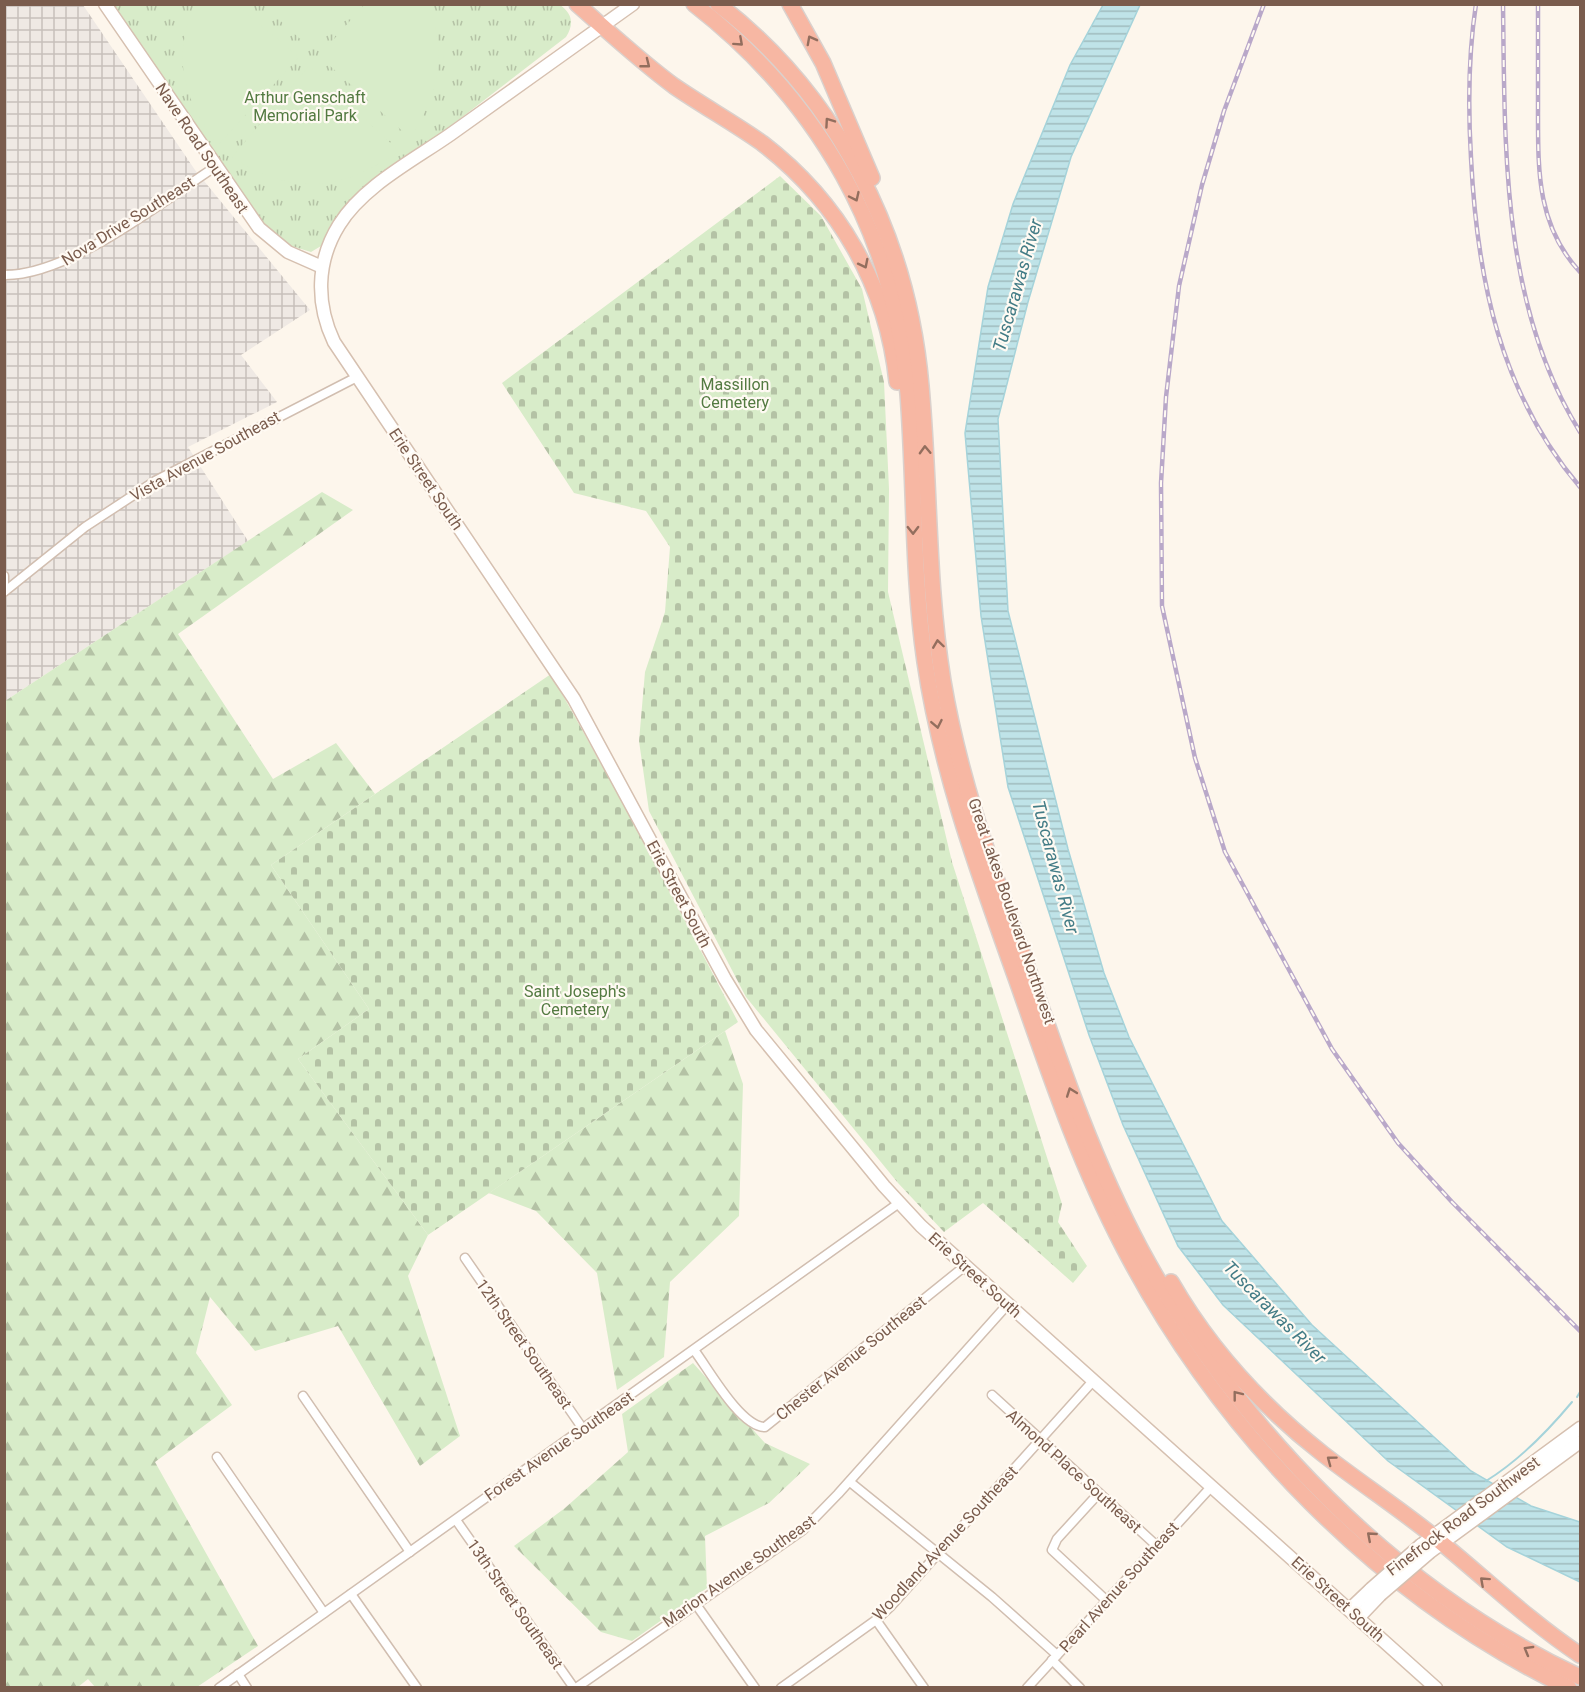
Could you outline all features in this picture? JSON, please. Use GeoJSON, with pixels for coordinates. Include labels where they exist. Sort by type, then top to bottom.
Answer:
{"type":"FeatureCollection","features":[{"type":"Feature","properties":{"kind":"highway"},"geometry":{"type":"LineString","coordinates":[[577,4],[667,80],[779,157],[818,195],[850,238],[872,280],[887,326],[896,375],[907,479],[913,503]]}},
{"type":"Feature","properties":{"kind":"highway","name":"Great Lakes Boulevard Northwest"},"geometry":{"type":"LineString","coordinates":[[694,4],[736,39],[780,83],[813,125],[858,202],[884,268],[902,341],[908,395],[913,503],[925,664],[955,802],[1070,1128],[1090,1179],[1136,1272],[1192,1360],[1224,1403],[1262,1449],[1329,1518],[1387,1570],[1449,1617],[1505,1653],[1569,1688]]}},
{"type":"Feature","properties":{"kind":"highway","name":"Great Lakes Boulevard Northwest"},"geometry":{"type":"LineString","coordinates":[[718,4],[795,78],[834,130],[869,190],[890,237],[907,292],[919,364],[934,609],[943,680],[957,751],[987,854],[1092,1146],[1132,1232],[1178,1312],[1224,1379],[1287,1455],[1358,1525],[1425,1581],[1493,1629],[1581,1677]]}},
{"type":"Feature","properties":{"kind":"highway"},"geometry":{"type":"LineString","coordinates":[[790,4],[823,63],[899,246],[914,298],[924,345],[923,413]]}},
{"type":"Feature","properties":{"kind":"highway"},"geometry":{"type":"LineString","coordinates":[[1092,1146],[1112,1175],[1173,1286],[1244,1381],[1302,1438],[1431,1544],[1581,1654]]}},
{"type":"Feature","properties":{"kind":"main road","name":"Nave Road Southeast"},"geometry":{"type":"LineString","coordinates":[[105,4],[215,167],[265,235],[288,252],[322,267]]}},
{"type":"Feature","properties":{"kind":"main road","name":"Erie Street South"},"geometry":{"type":"LineString","coordinates":[[633,4],[362,198],[339,225],[322,267],[320,292],[326,322],[334,342],[574,699],[725,980],[756,1030],[899,1203],[965,1266],[1436,1688]]}},
{"type":"Feature","properties":{"kind":"main road","name":"Finefrock Road Southwest"},"geometry":{"type":"LineString","coordinates":[[1354,1613],[1431,1544],[1581,1428]]}},
{"type":"Feature","properties":{"kind":"main road","name":"Finefrock Road Southwest"},"geometry":{"type":"LineString","coordinates":[[1454,1527],[1581,1442]]}},
{"type":"Feature","properties":{"kind":"street","name":"Nova Drive Southeast"},"geometry":{"type":"LineString","coordinates":[[4,275],[30,274],[66,261],[215,167]]}},
{"type":"Feature","properties":{"kind":"street","name":"Vista Avenue Southeast"},"geometry":{"type":"LineString","coordinates":[[4,590],[85,527],[151,483],[357,377]]}},
{"type":"Feature","properties":{"kind":"street","name":"Vista Avenue Southeast"},"geometry":{"type":"LineString","coordinates":[[4,576],[4,590]]}},
{"type":"Feature","properties":{"kind":"street","name":"Forest Avenue Southeast"},"geometry":{"type":"LineString","coordinates":[[219,1688],[899,1203]]}},
{"type":"Feature","properties":{"kind":"street","name":"12th Street Southeast"},"geometry":{"type":"LineString","coordinates":[[465,1258],[583,1429]]}},
{"type":"Feature","properties":{"kind":"street","name":"Chester Avenue Southeast"},"geometry":{"type":"LineString","coordinates":[[694,1350],[736,1408],[755,1425],[765,1427],[965,1266]]}},
{"type":"Feature","properties":{"kind":"street","name":"Marion Avenue Southeast"},"geometry":{"type":"LineString","coordinates":[[575,1688],[803,1530],[849,1482],[1008,1304]]}},
{"type":"Feature","properties":{"kind":"street","name":"Woodland Avenue Southeast"},"geometry":{"type":"LineString","coordinates":[[782,1688],[876,1620],[1093,1381]]}},
{"type":"Feature","properties":{"kind":"street","name":"Almond Place Southeast"},"geometry":{"type":"LineString","coordinates":[[992,1395],[1157,1546]]}},
{"type":"Feature","properties":{"kind":"street"},"geometry":{"type":"LineString","coordinates":[[303,1396],[410,1552]]}},
{"type":"Feature","properties":{"kind":"street"},"geometry":{"type":"LineString","coordinates":[[217,1457],[324,1613]]}},
{"type":"Feature","properties":{"kind":"street"},"geometry":{"type":"LineString","coordinates":[[849,1482],[938,1553],[1055,1658],[1080,1688]]}},
{"type":"Feature","properties":{"kind":"street","name":"Pearl Avenue Southeast"},"geometry":{"type":"LineString","coordinates":[[1028,1688],[1211,1486]]}},
{"type":"Feature","properties":{"kind":"street"},"geometry":{"type":"LineString","coordinates":[[1099,1492],[1057,1539],[1052,1550],[1107,1600]]}},
{"type":"Feature","properties":{"kind":"street","name":"13th Street Southeast"},"geometry":{"type":"LineString","coordinates":[[456,1520],[575,1688]]}},
{"type":"Feature","properties":{"kind":"street"},"geometry":{"type":"LineString","coordinates":[[351,1594],[417,1688]]}},
{"type":"Feature","properties":{"kind":"street"},"geometry":{"type":"LineString","coordinates":[[695,1603],[755,1688]]}},
{"type":"Feature","properties":{"kind":"street"},"geometry":{"type":"LineString","coordinates":[[876,1620],[924,1688]]}},
{"type":"Feature","properties":{"kind":"street"},"geometry":{"type":"LineString","coordinates":[[238,1674],[247,1688]]}},
{"type":"Feature","properties":{"kind":"shaded area"},"geometry":{"type":"Polygon","coordinates":[[[5,5],[83,5],[195,170],[310,310],[241,355],[277,402],[188,447],[248,541],[5,701],[5,5]]]}},
{"type":"Feature","properties":{"kind":"green space","name":"Arthur Genschaft Memorial Park"},"geometry":{"type":"Polygon","coordinates":[[[559,4],[571,19],[566,37],[435,138],[364,188],[330,226],[321,246],[311,252],[288,245],[263,225],[110,5],[559,4]]]}},
{"type":"Feature","properties":{"kind":"green space"},"geometry":{"type":"Polygon","coordinates":[[[194,5],[236,5],[299,57],[218,145],[196,111],[185,78],[184,44],[187,25],[194,5]]]}},
{"type":"Feature","properties":{"kind":"green space"},"geometry":{"type":"Polygon","coordinates":[[[263,5],[343,5],[309,47],[263,5]]]}},
{"type":"Feature","properties":{"kind":"green space"},"geometry":{"type":"Polygon","coordinates":[[[364,5],[428,5],[438,41],[437,73],[428,105],[410,138],[319,56],[364,5]]]}},
{"type":"Feature","properties":{"kind":"green space"},"geometry":{"type":"Polygon","coordinates":[[[309,66],[399,151],[357,175],[316,184],[296,183],[275,178],[254,170],[232,157],[309,66]]]}},
{"type":"Feature","properties":{"kind":"green space","name":"Massillon Cemetery"},"geometry":{"type":"Polygon","coordinates":[[[780,176],[821,216],[862,289],[884,382],[889,489],[888,592],[952,862],[1062,1204],[1058,1222],[1087,1266],[1073,1283],[983,1203],[944,1232],[898,1183],[746,997],[649,811],[639,741],[645,672],[665,612],[670,547],[646,511],[574,493],[502,383],[780,176]]]}},
{"type":"Feature","properties":{"kind":"green space"},"geometry":{"type":"Polygon","coordinates":[[[322,492],[353,510],[178,634],[273,779],[336,743],[375,794],[271,865],[369,1009],[298,1059],[428,1235],[408,1276],[460,1436],[420,1466],[338,1326],[255,1351],[210,1297],[196,1353],[232,1405],[155,1462],[258,1646],[197,1687],[95,1687],[88,1679],[78,1687],[5,1688],[5,701],[322,492]]]}},
{"type":"Feature","properties":{"kind":"green space","name":"Saint Joseph's Cemetery"},"geometry":{"type":"Polygon","coordinates":[[[551,674],[635,825],[738,1022],[428,1235],[298,1059],[369,1009],[271,865],[551,674]]]}},
{"type":"Feature","properties":{"kind":"green space"},"geometry":{"type":"Polygon","coordinates":[[[725,1031],[743,1084],[739,1216],[670,1282],[664,1357],[617,1390],[597,1273],[536,1211],[489,1193],[725,1031]]]}},
{"type":"Feature","properties":{"kind":"green space"},"geometry":{"type":"Polygon","coordinates":[[[693,1363],[765,1443],[810,1464],[769,1503],[705,1536],[707,1588],[632,1641],[601,1632],[514,1546],[565,1508],[628,1452],[622,1414],[693,1363]]]}},
{"type":"Feature","properties":{"kind":"water","name":"Tuscarawas River"},"geometry":{"type":"Polygon","coordinates":[[[1103,5],[1140,5],[1071,157],[1028,302],[998,419],[1008,611],[1068,849],[1104,973],[1129,1037],[1222,1221],[1312,1325],[1471,1471],[1531,1506],[1580,1522],[1580,1582],[1507,1547],[1388,1461],[1223,1305],[1178,1246],[1123,1125],[1089,1035],[1008,787],[981,616],[965,433],[988,287],[1013,204],[1070,65],[1103,5]]]}},
{"type":"Feature","properties":{"kind":"waterway"},"geometry":{"type":"LineString","coordinates":[[1577,1397],[1580,1392]]}},
{"type":"Feature","properties":{"kind":"waterway"},"geometry":{"type":"LineString","coordinates":[[1486,1481],[1532,1445],[1572,1402]]}},
{"type":"Feature","properties":{"kind":"railway"},"geometry":{"type":"LineString","coordinates":[[1264,4],[1224,111],[1202,185],[1179,286],[1166,397],[1161,483],[1162,606],[1195,758],[1225,852],[1332,1049],[1398,1143],[1452,1202],[1580,1331]]}},
{"type":"Feature","properties":{"kind":"railway"},"geometry":{"type":"LineString","coordinates":[[1476,4],[1470,62],[1470,139],[1474,203],[1487,290],[1498,333],[1512,373],[1530,413],[1553,451],[1580,487]]}},
{"type":"Feature","properties":{"kind":"railway"},"geometry":{"type":"LineString","coordinates":[[1503,4],[1507,170],[1521,279],[1535,332],[1554,383],[1580,432]]}},
{"type":"Feature","properties":{"kind":"railway"},"geometry":{"type":"LineString","coordinates":[[1538,4],[1539,155],[1543,197],[1555,236],[1580,272]]}}]}
